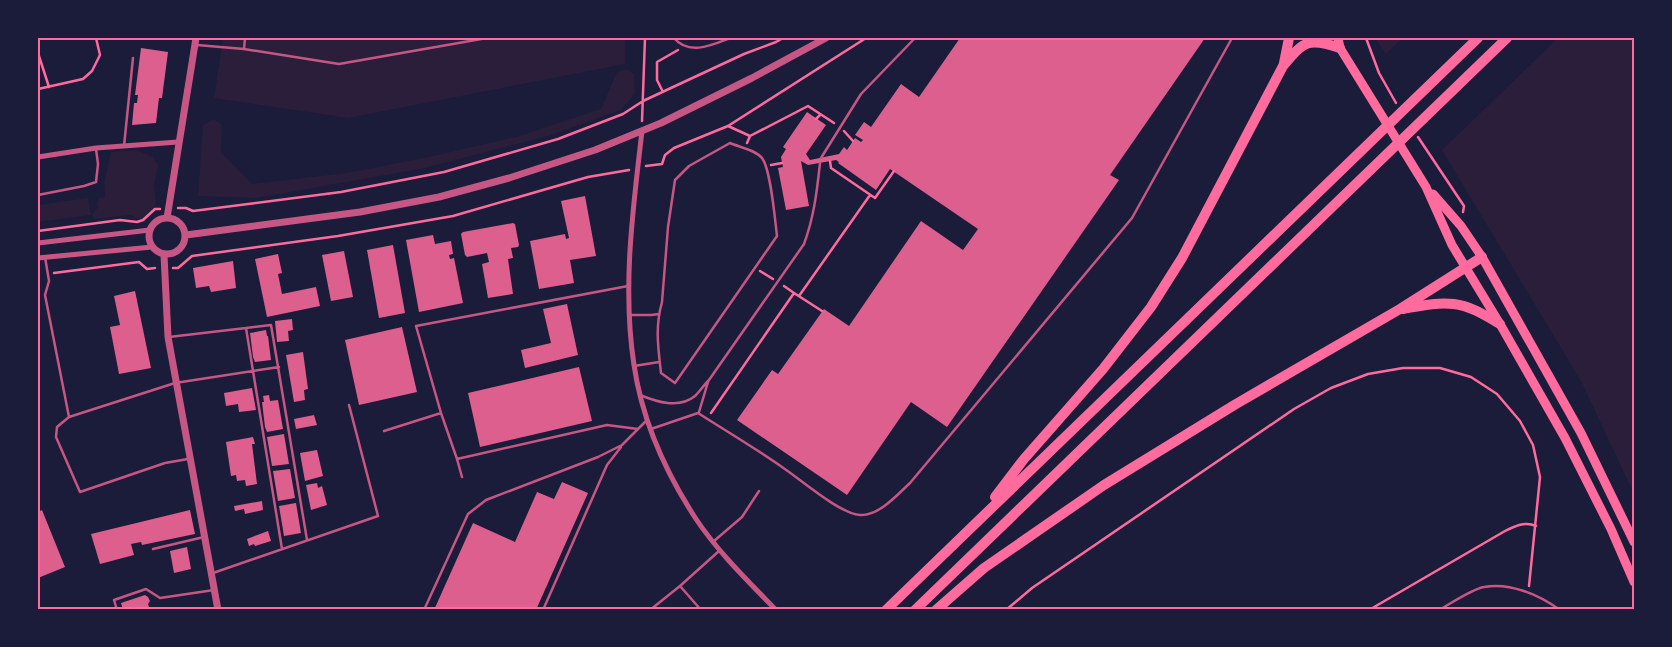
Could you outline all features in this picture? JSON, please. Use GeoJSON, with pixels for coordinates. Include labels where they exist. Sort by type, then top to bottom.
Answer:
{"type":"FeatureCollection","features":[{"type":"Feature","properties":{"kind":"highway"},"geometry":{"type":"LineString","coordinates":[[1283,66],[1289,38]]}},
{"type":"Feature","properties":{"kind":"highway"},"geometry":{"type":"LineString","coordinates":[[886,610],[1478,38]]}},
{"type":"Feature","properties":{"kind":"highway"},"geometry":{"type":"LineString","coordinates":[[916,610],[1507,38]]}},
{"type":"Feature","properties":{"kind":"highway"},"geometry":{"type":"LineString","coordinates":[[977,522],[1024,460],[1103,369],[1151,307],[1182,258],[1283,66],[1298,48],[1312,42],[1339,43]]}},
{"type":"Feature","properties":{"kind":"highway"},"geometry":{"type":"LineString","coordinates":[[936,610],[984,568],[1104,486],[1236,404],[1400,309],[1482,257]]}},
{"type":"Feature","properties":{"kind":"highway"},"geometry":{"type":"LineString","coordinates":[[1400,309],[1436,303],[1456,304],[1474,310],[1500,324]]}},
{"type":"Feature","properties":{"kind":"main road"},"geometry":{"type":"LineString","coordinates":[[1326,38],[1339,43],[1426,187],[1452,245],[1500,324],[1565,438],[1611,529],[1634,582]]}},
{"type":"Feature","properties":{"kind":"main road"},"geometry":{"type":"LineString","coordinates":[[1426,187],[1461,226],[1482,257],[1581,432],[1634,542]]}},
{"type":"Feature","properties":{"kind":"street"},"geometry":{"type":"LineString","coordinates":[[186,235],[360,212],[439,197],[509,178],[596,150],[642,131],[724,93],[826,38]]}},
{"type":"Feature","properties":{"kind":"street"},"geometry":{"type":"LineString","coordinates":[[167,218],[195,41]]}},
{"type":"Feature","properties":{"kind":"street"},"geometry":{"type":"LineString","coordinates":[[642,131],[629,247],[628,286],[634,366],[640,394],[662,459],[696,519],[720,550],[776,610]]}},
{"type":"Feature","properties":{"kind":"street"},"geometry":{"type":"LineString","coordinates":[[38,156],[96,148],[178,142]]}},
{"type":"Feature","properties":{"kind":"street"},"geometry":{"type":"LineString","coordinates":[[167,218],[178,221],[185,230],[186,235],[182,248],[171,255],[164,255],[155,250],[150,241],[150,230],[155,223],[167,218]]}},
{"type":"Feature","properties":{"kind":"street"},"geometry":{"type":"LineString","coordinates":[[38,243],[150,230]]}},
{"type":"Feature","properties":{"kind":"street"},"geometry":{"type":"LineString","coordinates":[[38,258],[152,246]]}},
{"type":"Feature","properties":{"kind":"street"},"geometry":{"type":"LineString","coordinates":[[164,255],[168,337],[216,589],[218,610]]}},
{"type":"Feature","properties":{"kind":"lane"},"geometry":{"type":"LineString","coordinates":[[244,50],[245,38]]}},
{"type":"Feature","properties":{"kind":"lane"},"geometry":{"type":"LineString","coordinates":[[195,41],[339,64],[487,38]]}},
{"type":"Feature","properties":{"kind":"lane"},"geometry":{"type":"LineString","coordinates":[[674,38],[683,46],[709,47],[730,38]]}},
{"type":"Feature","properties":{"kind":"lane"},"geometry":{"type":"LineString","coordinates":[[821,158],[861,94],[915,38]]}},
{"type":"Feature","properties":{"kind":"lane"},"geometry":{"type":"LineString","coordinates":[[651,429],[698,413],[781,466],[842,509],[858,515],[872,514],[910,483],[1132,218],[1232,38]]}},
{"type":"Feature","properties":{"kind":"lane"},"geometry":{"type":"LineString","coordinates":[[124,146],[133,58]]}},
{"type":"Feature","properties":{"kind":"lane"},"geometry":{"type":"LineString","coordinates":[[730,143],[762,158],[767,171],[777,236],[755,268],[675,383],[661,373],[656,332],[662,302],[668,227],[676,180],[689,166],[730,143]]}},
{"type":"Feature","properties":{"kind":"lane"},"geometry":{"type":"LineString","coordinates":[[38,195],[96,182],[98,164],[96,148]]}},
{"type":"Feature","properties":{"kind":"lane"},"geometry":{"type":"LineString","coordinates":[[640,394],[656,401],[682,403],[694,396],[709,380],[804,244],[812,224],[820,163]]}},
{"type":"Feature","properties":{"kind":"lane"},"geometry":{"type":"LineString","coordinates":[[45,257],[49,281],[45,296],[69,417]]}},
{"type":"Feature","properties":{"kind":"lane"},"geometry":{"type":"LineString","coordinates":[[462,477],[416,326],[628,286]]}},
{"type":"Feature","properties":{"kind":"lane"},"geometry":{"type":"LineString","coordinates":[[629,316],[659,314]]}},
{"type":"Feature","properties":{"kind":"lane"},"geometry":{"type":"LineString","coordinates":[[168,337],[271,325],[307,540]]}},
{"type":"Feature","properties":{"kind":"lane"},"geometry":{"type":"LineString","coordinates":[[246,328],[282,549]]}},
{"type":"Feature","properties":{"kind":"lane"},"geometry":{"type":"LineString","coordinates":[[634,366],[660,362]]}},
{"type":"Feature","properties":{"kind":"lane"},"geometry":{"type":"LineString","coordinates":[[190,458],[164,463],[80,492],[56,437],[56,427],[69,417],[176,384],[279,367]]}},
{"type":"Feature","properties":{"kind":"lane"},"geometry":{"type":"LineString","coordinates":[[698,413],[709,380]]}},
{"type":"Feature","properties":{"kind":"lane"},"geometry":{"type":"LineString","coordinates":[[213,574],[378,516],[349,405]]}},
{"type":"Feature","properties":{"kind":"lane"},"geometry":{"type":"LineString","coordinates":[[384,431],[441,413]]}},
{"type":"Feature","properties":{"kind":"lane"},"geometry":{"type":"LineString","coordinates":[[543,610],[607,465],[622,445],[648,420]]}},
{"type":"Feature","properties":{"kind":"lane"},"geometry":{"type":"LineString","coordinates":[[457,459],[607,425],[638,429]]}},
{"type":"Feature","properties":{"kind":"lane"},"geometry":{"type":"LineString","coordinates":[[424,610],[468,514],[486,500],[598,457],[622,445]]}},
{"type":"Feature","properties":{"kind":"lane"},"geometry":{"type":"LineString","coordinates":[[714,542],[742,517],[759,491]]}},
{"type":"Feature","properties":{"kind":"lane"},"geometry":{"type":"LineString","coordinates":[[153,549],[206,537]]}},
{"type":"Feature","properties":{"kind":"lane"},"geometry":{"type":"LineString","coordinates":[[650,610],[720,550]]}},
{"type":"Feature","properties":{"kind":"lane"},"geometry":{"type":"LineString","coordinates":[[680,586],[701,610]]}},
{"type":"Feature","properties":{"kind":"lane"},"geometry":{"type":"LineString","coordinates":[[1439,610],[1482,587],[1504,586],[1540,597],[1560,610]]}},
{"type":"Feature","properties":{"kind":"lane"},"geometry":{"type":"LineString","coordinates":[[118,610],[114,600],[146,589],[160,598],[216,589]]}},
{"type":"Feature","properties":{"kind":"path"},"geometry":{"type":"LineString","coordinates":[[38,89],[83,80],[92,71],[100,55],[96,38]]}},
{"type":"Feature","properties":{"kind":"path"},"geometry":{"type":"LineString","coordinates":[[642,131],[646,38]]}},
{"type":"Feature","properties":{"kind":"path"},"geometry":{"type":"LineString","coordinates":[[38,231],[120,220],[136,222],[143,220],[156,209],[186,208],[193,211],[203,210],[341,192],[444,172],[558,139],[623,114],[643,101],[783,38]]}},
{"type":"Feature","properties":{"kind":"path"},"geometry":{"type":"LineString","coordinates":[[664,92],[657,80],[657,62],[683,46]]}},
{"type":"Feature","properties":{"kind":"path"},"geometry":{"type":"LineString","coordinates":[[38,52],[49,86]]}},
{"type":"Feature","properties":{"kind":"path"},"geometry":{"type":"LineString","coordinates":[[744,149],[750,136],[808,106],[840,127],[853,141]]}},
{"type":"Feature","properties":{"kind":"path"},"geometry":{"type":"LineString","coordinates":[[816,118],[820,114]]}},
{"type":"Feature","properties":{"kind":"path"},"geometry":{"type":"LineString","coordinates":[[728,126],[750,136]]}},
{"type":"Feature","properties":{"kind":"path"},"geometry":{"type":"LineString","coordinates":[[830,161],[831,168],[875,198],[894,171]]}},
{"type":"Feature","properties":{"kind":"path"},"geometry":{"type":"LineString","coordinates":[[799,296],[870,195]]}},
{"type":"Feature","properties":{"kind":"path"},"geometry":{"type":"LineString","coordinates":[[755,268],[822,311]]}},
{"type":"Feature","properties":{"kind":"path"},"geometry":{"type":"LineString","coordinates":[[707,418],[794,293]]}},
{"type":"Feature","properties":{"kind":"path"},"geometry":{"type":"LineString","coordinates":[[1006,610],[1032,588],[1294,408],[1331,388],[1368,374],[1403,368],[1440,368],[1471,378],[1497,394],[1520,422],[1533,445],[1540,477],[1529,593]]}},
{"type":"Feature","properties":{"kind":"path"},"geometry":{"type":"LineString","coordinates":[[1368,610],[1505,531],[1520,524],[1536,526]]}},
{"type":"Feature","properties":{"kind":"shaded area"},"geometry":{"type":"Polygon","coordinates":[[[223,38],[625,38],[625,64],[348,118],[214,98],[223,38]]]}},
{"type":"Feature","properties":{"kind":"shaded area"},"geometry":{"type":"Polygon","coordinates":[[[1375,38],[1403,38],[1386,54],[1375,38]]]}},
{"type":"Feature","properties":{"kind":"shaded area"},"geometry":{"type":"Polygon","coordinates":[[[1558,38],[1634,38],[1634,494],[1582,383],[1442,150],[1558,38]]]}},
{"type":"Feature","properties":{"kind":"shaded area"},"geometry":{"type":"Polygon","coordinates":[[[626,69],[634,74],[635,93],[621,110],[548,136],[420,169],[256,198],[198,196],[203,125],[214,119],[222,125],[221,152],[252,184],[347,173],[516,137],[601,109],[617,72],[626,69]]]}},
{"type":"Feature","properties":{"kind":"shaded area"},"geometry":{"type":"Polygon","coordinates":[[[137,150],[153,157],[158,165],[154,185],[156,204],[153,210],[144,218],[138,219],[131,215],[93,219],[92,214],[98,207],[99,198],[105,197],[104,183],[111,152],[137,150]]]}},
{"type":"Feature","properties":{"kind":"shaded area"},"geometry":{"type":"Polygon","coordinates":[[[88,198],[91,215],[38,222],[38,205],[88,198]]]}},
{"type":"Feature","properties":{"kind":"building"},"geometry":{"type":"Polygon","coordinates":[[[960,38],[1205,38],[1110,175],[1119,180],[947,427],[911,402],[847,495],[737,420],[772,370],[778,374],[824,309],[849,326],[921,221],[963,250],[978,229],[890,169],[876,190],[836,160],[808,165],[801,161],[809,206],[786,210],[778,168],[783,167],[781,157],[786,149],[783,147],[807,112],[826,125],[806,154],[810,160],[839,154],[844,147],[847,150],[855,138],[861,142],[863,140],[855,135],[864,122],[871,127],[901,84],[919,97],[960,38]]]}},
{"type":"Feature","properties":{"kind":"building"},"geometry":{"type":"Polygon","coordinates":[[[141,48],[168,52],[162,98],[159,98],[156,123],[132,125],[134,103],[137,103],[138,95],[135,95],[141,48]]]}},
{"type":"Feature","properties":{"kind":"building"},"geometry":{"type":"Polygon","coordinates":[[[585,196],[596,256],[570,260],[574,283],[539,289],[530,241],[565,234],[566,239],[569,238],[561,201],[585,196]]]}},
{"type":"Feature","properties":{"kind":"building"},"geometry":{"type":"Polygon","coordinates":[[[515,224],[519,245],[518,247],[511,248],[513,258],[508,259],[513,294],[488,298],[482,264],[489,262],[487,253],[467,257],[461,234],[463,232],[515,224]]]}},
{"type":"Feature","properties":{"kind":"building"},"geometry":{"type":"Polygon","coordinates":[[[433,235],[435,244],[451,241],[453,254],[449,255],[450,259],[454,258],[463,303],[419,312],[406,240],[433,235]]]}},
{"type":"Feature","properties":{"kind":"building"},"geometry":{"type":"Polygon","coordinates":[[[393,245],[405,313],[379,318],[367,250],[393,245]]]}},
{"type":"Feature","properties":{"kind":"building"},"geometry":{"type":"Polygon","coordinates":[[[344,251],[353,297],[331,301],[322,255],[344,251]]]}},
{"type":"Feature","properties":{"kind":"building"},"geometry":{"type":"Polygon","coordinates":[[[278,254],[282,273],[278,274],[282,294],[316,287],[320,306],[267,317],[255,259],[278,254]]]}},
{"type":"Feature","properties":{"kind":"building"},"geometry":{"type":"Polygon","coordinates":[[[233,261],[236,288],[211,292],[209,286],[196,288],[193,268],[233,261]]]}},
{"type":"Feature","properties":{"kind":"building"},"geometry":{"type":"Polygon","coordinates":[[[135,291],[151,368],[119,374],[110,327],[120,325],[114,296],[135,291]]]}},
{"type":"Feature","properties":{"kind":"building"},"geometry":{"type":"Polygon","coordinates":[[[567,304],[578,355],[525,368],[521,350],[551,343],[543,309],[567,304]]]}},
{"type":"Feature","properties":{"kind":"building"},"geometry":{"type":"Polygon","coordinates":[[[292,319],[293,330],[288,331],[289,341],[277,342],[275,321],[292,319]]]}},
{"type":"Feature","properties":{"kind":"building"},"geometry":{"type":"Polygon","coordinates":[[[402,327],[417,392],[359,405],[345,340],[402,327]]]}},
{"type":"Feature","properties":{"kind":"building"},"geometry":{"type":"Polygon","coordinates":[[[266,330],[271,360],[255,362],[250,333],[266,330]]]}},
{"type":"Feature","properties":{"kind":"building"},"geometry":{"type":"Polygon","coordinates":[[[303,352],[308,389],[304,390],[305,400],[294,402],[286,355],[303,352]]]}},
{"type":"Feature","properties":{"kind":"building"},"geometry":{"type":"Polygon","coordinates":[[[579,367],[592,421],[480,447],[468,393],[579,367]]]}},
{"type":"Feature","properties":{"kind":"building"},"geometry":{"type":"Polygon","coordinates":[[[252,388],[256,410],[239,412],[238,404],[226,406],[224,393],[252,388]]]}},
{"type":"Feature","properties":{"kind":"building"},"geometry":{"type":"Polygon","coordinates":[[[269,395],[270,401],[278,400],[283,429],[267,432],[262,402],[264,402],[263,396],[269,395]]]}},
{"type":"Feature","properties":{"kind":"building"},"geometry":{"type":"Polygon","coordinates":[[[314,415],[317,425],[296,429],[294,419],[314,415]]]}},
{"type":"Feature","properties":{"kind":"building"},"geometry":{"type":"Polygon","coordinates":[[[284,434],[289,464],[272,466],[267,437],[284,434]]]}},
{"type":"Feature","properties":{"kind":"building"},"geometry":{"type":"Polygon","coordinates":[[[253,437],[255,444],[252,444],[257,484],[246,486],[245,480],[237,481],[236,475],[231,476],[226,442],[253,437]]]}},
{"type":"Feature","properties":{"kind":"building"},"geometry":{"type":"Polygon","coordinates":[[[317,450],[323,476],[305,481],[300,453],[317,450]]]}},
{"type":"Feature","properties":{"kind":"building"},"geometry":{"type":"Polygon","coordinates":[[[290,469],[295,498],[278,501],[273,471],[290,469]]]}},
{"type":"Feature","properties":{"kind":"building"},"geometry":{"type":"Polygon","coordinates":[[[562,482],[588,493],[536,610],[434,610],[473,523],[515,542],[537,492],[554,499],[562,482]]]}},
{"type":"Feature","properties":{"kind":"building"},"geometry":{"type":"Polygon","coordinates":[[[317,483],[318,488],[322,486],[327,505],[311,510],[306,485],[317,483]]]}},
{"type":"Feature","properties":{"kind":"building"},"geometry":{"type":"Polygon","coordinates":[[[262,501],[263,510],[245,514],[244,509],[235,511],[234,506],[262,501]]]}},
{"type":"Feature","properties":{"kind":"building"},"geometry":{"type":"Polygon","coordinates":[[[296,503],[301,533],[284,536],[279,506],[296,503]]]}},
{"type":"Feature","properties":{"kind":"building"},"geometry":{"type":"Polygon","coordinates":[[[42,510],[65,567],[38,578],[38,512],[42,510]]]}},
{"type":"Feature","properties":{"kind":"building"},"geometry":{"type":"Polygon","coordinates":[[[190,510],[195,534],[142,545],[141,542],[131,544],[134,555],[100,564],[91,534],[190,510]]]}},
{"type":"Feature","properties":{"kind":"building"},"geometry":{"type":"Polygon","coordinates":[[[268,531],[271,541],[249,546],[247,539],[268,531]]]}},
{"type":"Feature","properties":{"kind":"building"},"geometry":{"type":"Polygon","coordinates":[[[187,547],[191,569],[174,573],[170,551],[187,547]]]}},
{"type":"Feature","properties":{"kind":"building"},"geometry":{"type":"Polygon","coordinates":[[[145,595],[150,601],[148,604],[150,610],[123,610],[121,603],[145,595]]]}}]}
